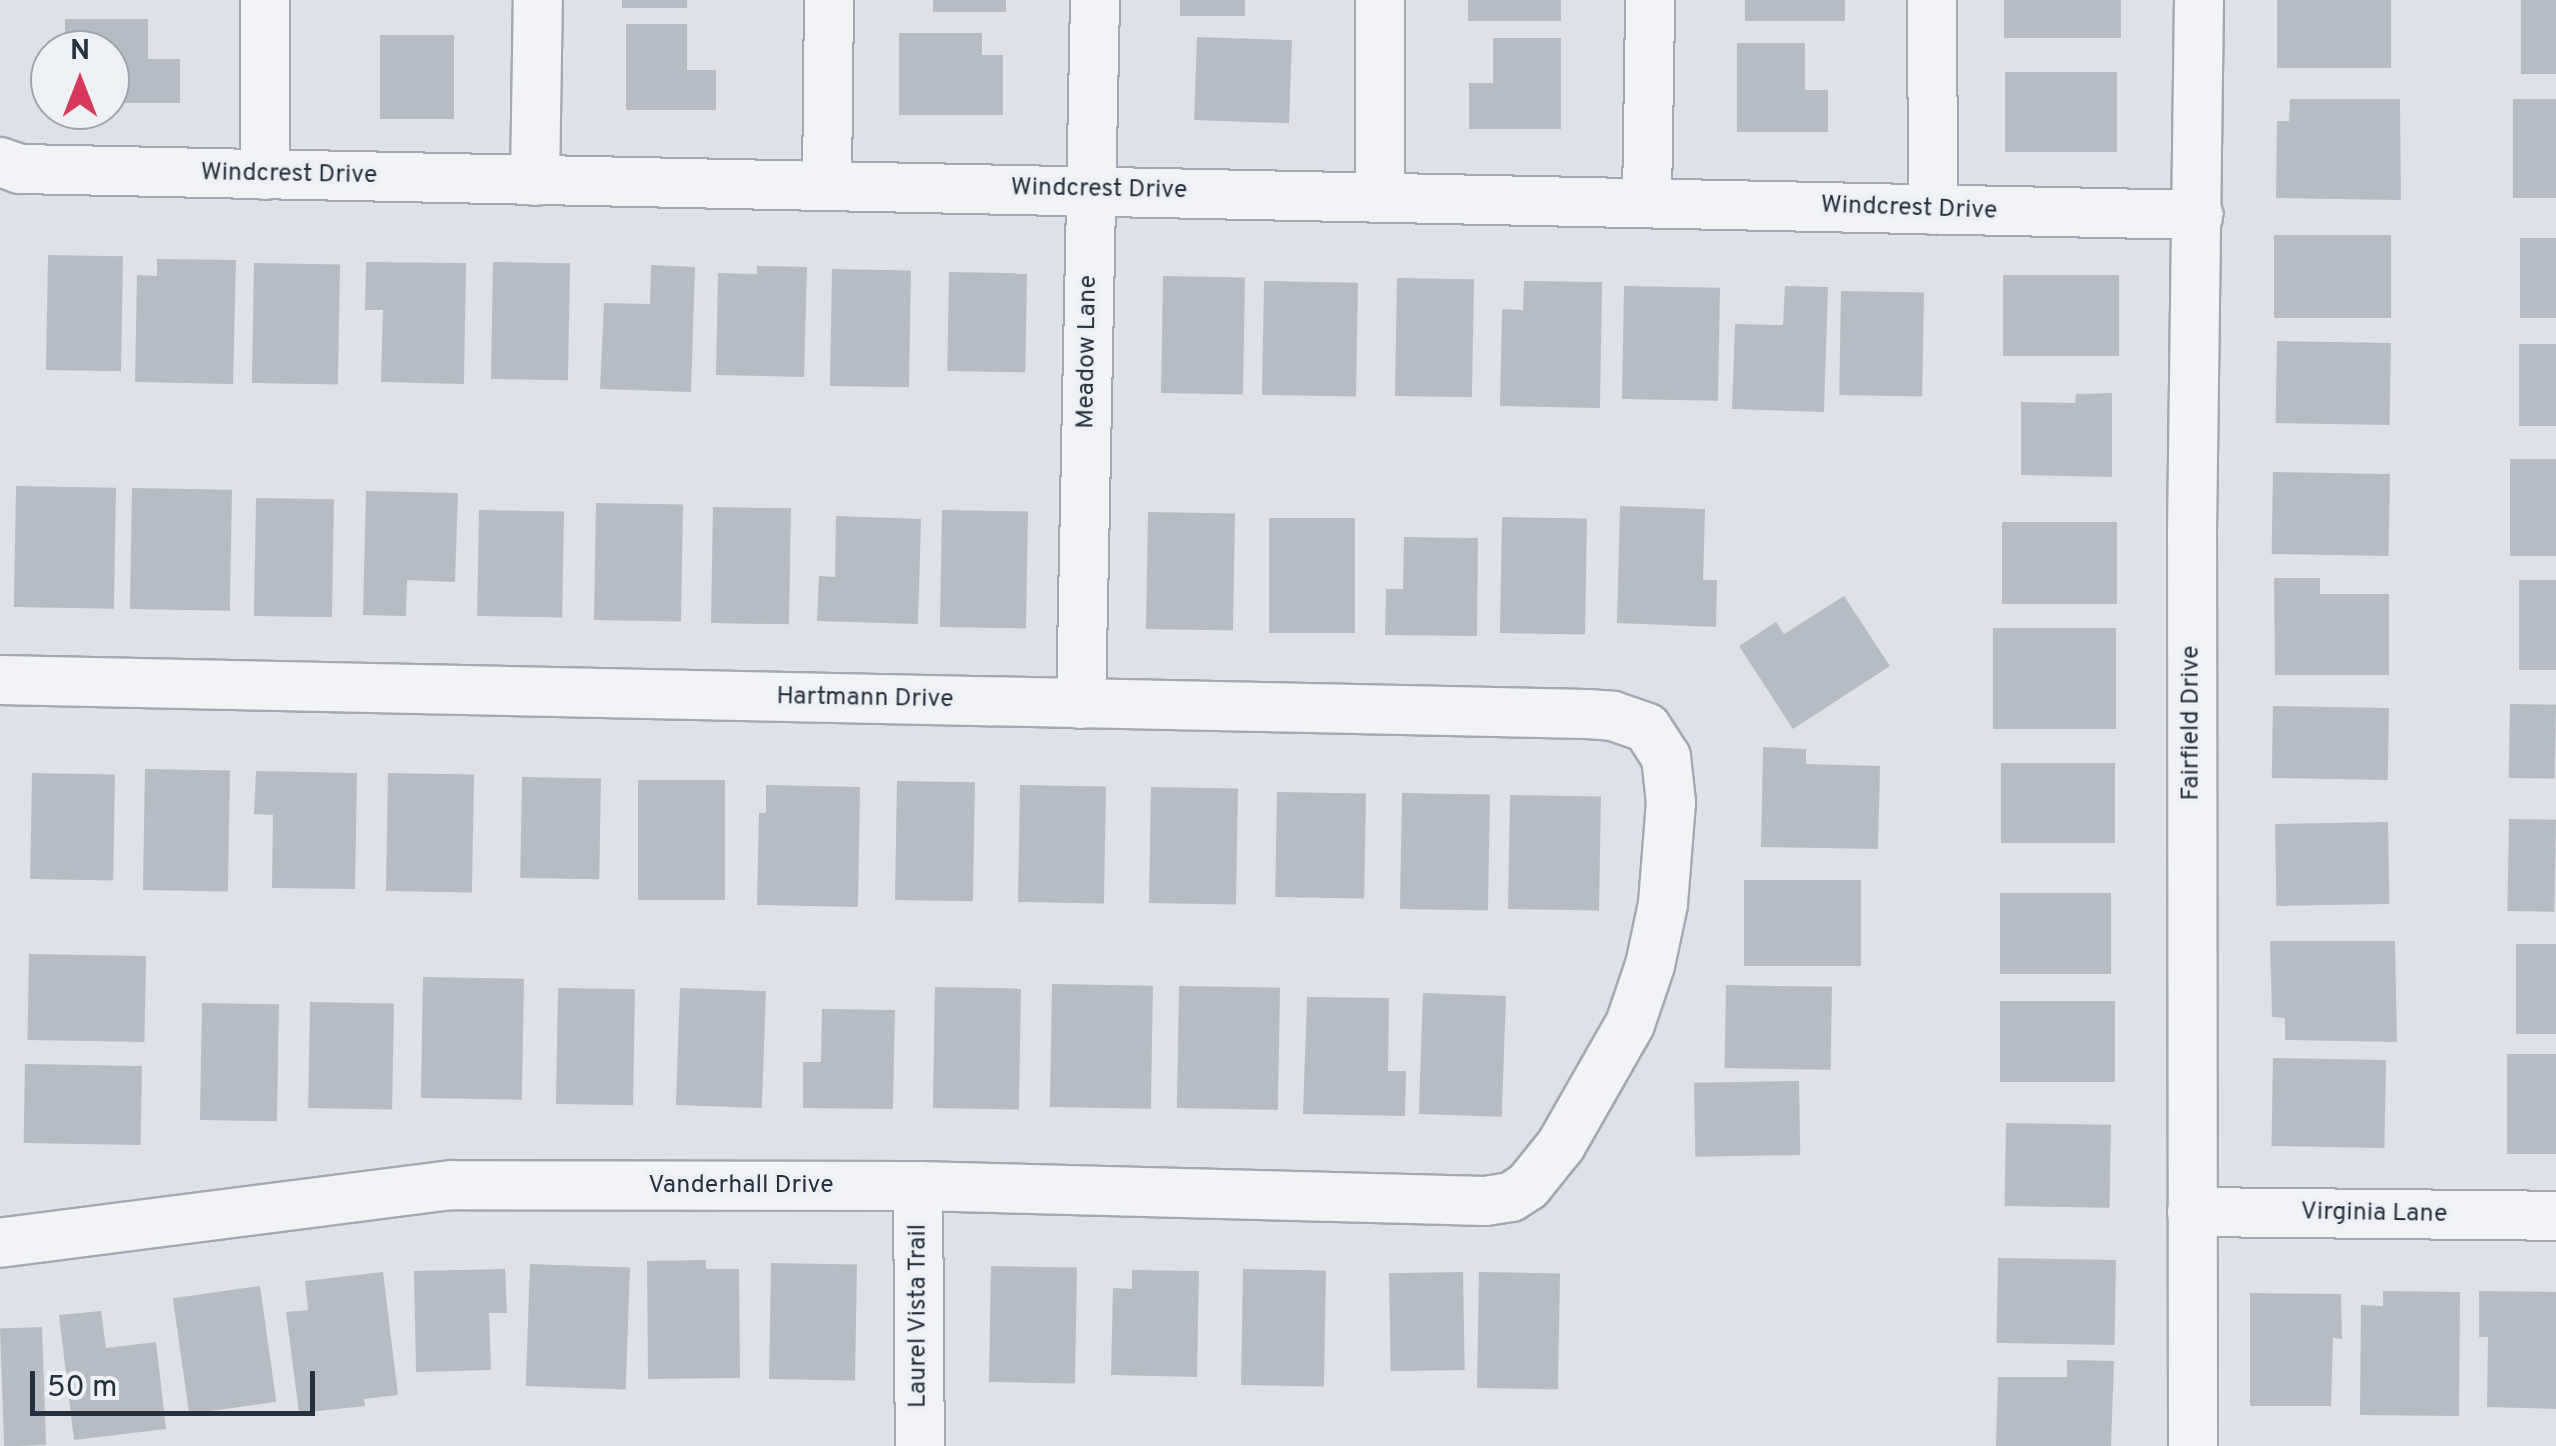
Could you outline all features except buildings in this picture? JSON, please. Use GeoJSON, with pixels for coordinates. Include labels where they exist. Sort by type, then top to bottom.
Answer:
{"type":"FeatureCollection","features":[{"type":"Feature","properties":{"kind":"street"},"geometry":{"type":"LineString","coordinates":[[264,175],[265,0]]}},
{"type":"Feature","properties":{"kind":"street"},"geometry":{"type":"LineString","coordinates":[[535,180],[538,0]]}},
{"type":"Feature","properties":{"kind":"street"},"geometry":{"type":"LineString","coordinates":[[828,186],[829,0]]}},
{"type":"Feature","properties":{"kind":"street","name":"Meadow Lane"},"geometry":{"type":"LineString","coordinates":[[1081,704],[1095,0]]}},
{"type":"Feature","properties":{"kind":"street"},"geometry":{"type":"LineString","coordinates":[[1380,0],[1380,196]]}},
{"type":"Feature","properties":{"kind":"street"},"geometry":{"type":"LineString","coordinates":[[1647,201],[1650,0]]}},
{"type":"Feature","properties":{"kind":"street"},"geometry":{"type":"LineString","coordinates":[[1932,0],[1933,210]]}},
{"type":"Feature","properties":{"kind":"street","name":"Fairfield Drive"},"geometry":{"type":"LineString","coordinates":[[2193,1446],[2192,533],[2199,0]]}},
{"type":"Feature","properties":{"kind":"street","name":"Windcrest Drive"},"geometry":{"type":"LineString","coordinates":[[0,162],[20,169],[264,175],[1647,201],[2199,216]]}},
{"type":"Feature","properties":{"kind":"street","name":"Hartmann Drive"},"geometry":{"type":"LineString","coordinates":[[0,680],[1613,716],[1646,728],[1663,749],[1670,802],[1662,904],[1650,965],[1630,1024],[1571,1129],[1528,1186],[1511,1197],[1485,1201]]}},
{"type":"Feature","properties":{"kind":"street","name":"Vanderhall Drive"},"geometry":{"type":"LineString","coordinates":[[0,1243],[450,1185],[918,1186],[1485,1201]]}},
{"type":"Feature","properties":{"kind":"street","name":"Laurel Vista Trail"},"geometry":{"type":"LineString","coordinates":[[918,1186],[920,1446]]}},
{"type":"Feature","properties":{"kind":"street","name":"Virginia Lane"},"geometry":{"type":"LineString","coordinates":[[2192,1212],[2556,1216]]}}]}
